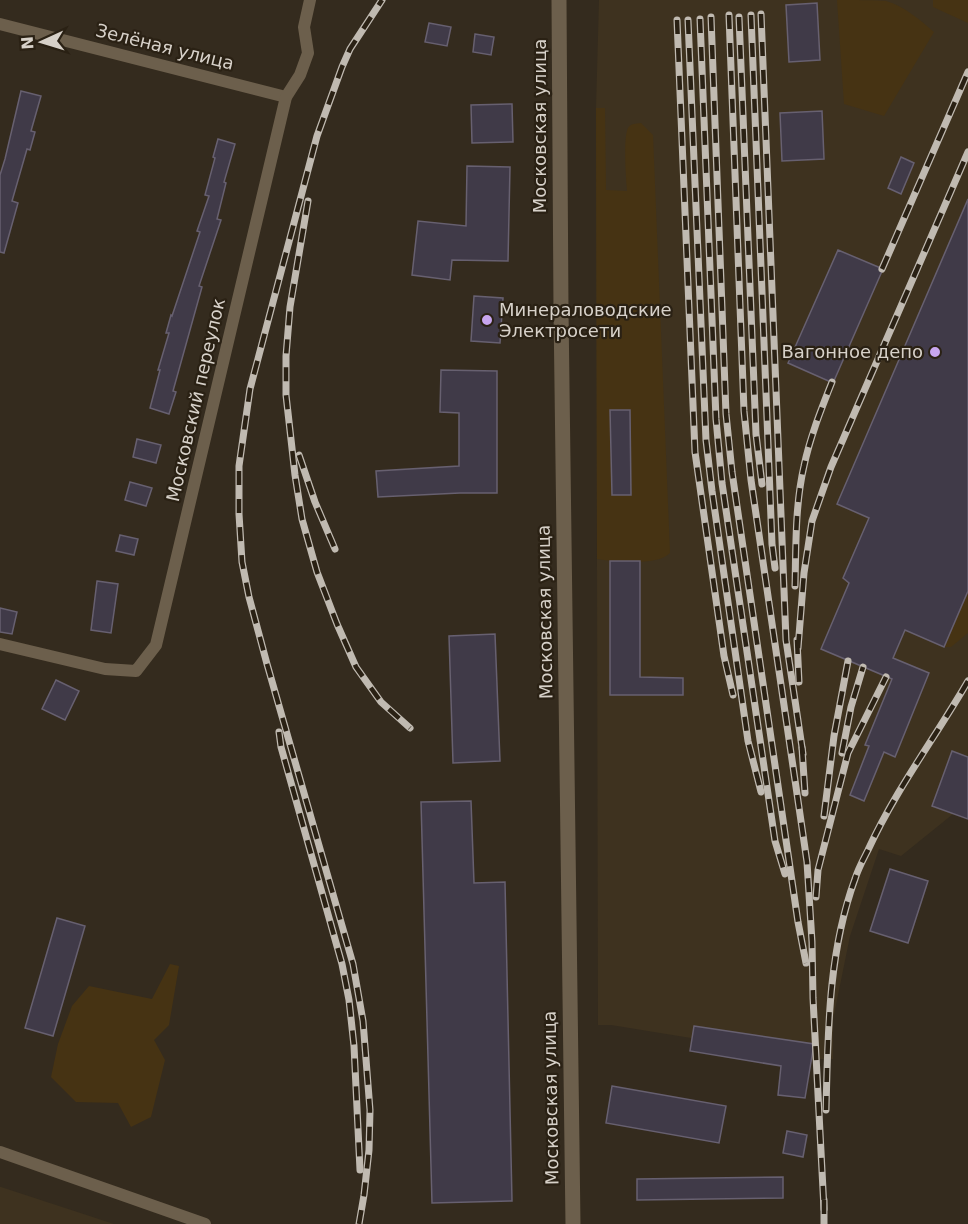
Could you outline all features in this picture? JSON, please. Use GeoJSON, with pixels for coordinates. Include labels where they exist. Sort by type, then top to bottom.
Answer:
{"type":"FeatureCollection","features":[{"type":"Feature","properties":{"kind":"street","name":"Московский переулок"},"geometry":{"type":"LineString","coordinates":[[0,644],[105,669],[136,671],[156,645],[286,97],[300,75],[308,53],[304,27],[310,0]]}},
{"type":"Feature","properties":{"kind":"street","name":"Московская улица"},"geometry":{"type":"LineString","coordinates":[[559,0],[573,1224]]}},
{"type":"Feature","properties":{"kind":"street","name":"Зелёная улица"},"geometry":{"type":"LineString","coordinates":[[0,24],[286,97]]}},
{"type":"Feature","properties":{"kind":"street"},"geometry":{"type":"LineString","coordinates":[[0,1152],[205,1224]]}},
{"type":"Feature","properties":{"kind":"shaded area"},"geometry":{"type":"Polygon","coordinates":[[[599,0],[968,0],[968,819],[953,814],[901,856],[879,849],[850,936],[833,1020],[833,1059],[812,1059],[810,1070],[690,1051],[691,1038],[598,1025],[596,108],[599,0]]]}},
{"type":"Feature","properties":{"kind":"shaded area"},"geometry":{"type":"Polygon","coordinates":[[[837,0],[893,3],[934,32],[884,116],[844,104],[837,0]]]}},
{"type":"Feature","properties":{"kind":"shaded area"},"geometry":{"type":"Polygon","coordinates":[[[933,0],[968,0],[968,23],[933,7],[933,0]]]}},
{"type":"Feature","properties":{"kind":"shaded area"},"geometry":{"type":"Polygon","coordinates":[[[596,108],[605,108],[606,190],[627,191],[625,149],[629,126],[641,123],[653,135],[670,553],[656,560],[624,562],[597,559],[596,108]]]}},
{"type":"Feature","properties":{"kind":"shaded area"},"geometry":{"type":"Polygon","coordinates":[[[968,591],[968,633],[951,647],[944,647],[968,591]]]}},
{"type":"Feature","properties":{"kind":"shaded area"},"geometry":{"type":"Polygon","coordinates":[[[170,964],[179,966],[169,1025],[154,1040],[165,1060],[151,1117],[131,1127],[118,1103],[76,1102],[51,1077],[58,1044],[72,1006],[89,986],[152,999],[170,964]]]}},
{"type":"Feature","properties":{"kind":"shaded area"},"geometry":{"type":"Polygon","coordinates":[[[1,1187],[114,1224],[0,1224],[1,1187]]]}},
{"type":"Feature","properties":{"kind":"building"},"geometry":{"type":"Polygon","coordinates":[[[817,3],[820,60],[789,62],[786,5],[817,3]]]}},
{"type":"Feature","properties":{"kind":"building"},"geometry":{"type":"Polygon","coordinates":[[[429,23],[451,27],[447,46],[425,42],[429,23]]]}},
{"type":"Feature","properties":{"kind":"building"},"geometry":{"type":"Polygon","coordinates":[[[475,34],[494,37],[491,55],[473,52],[475,34]]]}},
{"type":"Feature","properties":{"kind":"building"},"geometry":{"type":"Polygon","coordinates":[[[21,91],[41,96],[31,131],[35,132],[30,150],[27,149],[12,201],[18,203],[4,253],[0,252],[0,175],[21,91]]]}},
{"type":"Feature","properties":{"kind":"building"},"geometry":{"type":"Polygon","coordinates":[[[512,104],[513,142],[472,143],[471,105],[512,104]]]}},
{"type":"Feature","properties":{"kind":"building"},"geometry":{"type":"Polygon","coordinates":[[[822,111],[824,159],[782,161],[780,113],[822,111]]]}},
{"type":"Feature","properties":{"kind":"building"},"geometry":{"type":"Polygon","coordinates":[[[218,139],[235,144],[224,182],[226,183],[217,219],[221,220],[199,286],[202,287],[173,391],[176,392],[169,414],[150,408],[169,333],[166,333],[171,315],[200,232],[197,231],[209,196],[205,195],[218,139]]]}},
{"type":"Feature","properties":{"kind":"building"},"geometry":{"type":"Polygon","coordinates":[[[901,157],[914,163],[901,194],[888,188],[901,157]]]}},
{"type":"Feature","properties":{"kind":"building"},"geometry":{"type":"Polygon","coordinates":[[[467,166],[510,167],[508,261],[452,260],[450,280],[412,275],[418,221],[466,226],[467,166]]]}},
{"type":"Feature","properties":{"kind":"building","name":"Вагонное депо"},"geometry":{"type":"Polygon","coordinates":[[[968,199],[968,591],[944,647],[905,630],[893,658],[929,673],[895,757],[884,752],[864,801],[850,795],[869,746],[865,745],[892,679],[821,649],[849,583],[843,578],[869,518],[837,504],[968,199]]]}},
{"type":"Feature","properties":{"kind":"building"},"geometry":{"type":"Polygon","coordinates":[[[838,250],[883,269],[833,383],[788,363],[838,250]]]}},
{"type":"Feature","properties":{"kind":"building","name":"Минераловодские Электросети"},"geometry":{"type":"Polygon","coordinates":[[[474,296],[503,298],[500,343],[471,341],[474,296]]]}},
{"type":"Feature","properties":{"kind":"building"},"geometry":{"type":"Polygon","coordinates":[[[441,370],[497,371],[497,493],[378,497],[376,471],[459,466],[459,413],[440,412],[441,370]]]}},
{"type":"Feature","properties":{"kind":"building"},"geometry":{"type":"Polygon","coordinates":[[[610,410],[630,410],[631,495],[612,495],[610,410]]]}},
{"type":"Feature","properties":{"kind":"building"},"geometry":{"type":"Polygon","coordinates":[[[137,439],[161,445],[156,463],[133,457],[137,439]]]}},
{"type":"Feature","properties":{"kind":"building"},"geometry":{"type":"Polygon","coordinates":[[[130,482],[152,488],[146,506],[125,500],[130,482]]]}},
{"type":"Feature","properties":{"kind":"building"},"geometry":{"type":"Polygon","coordinates":[[[120,535],[138,539],[134,555],[116,551],[120,535]]]}},
{"type":"Feature","properties":{"kind":"building"},"geometry":{"type":"Polygon","coordinates":[[[610,561],[640,561],[640,677],[683,678],[683,695],[610,695],[610,561]]]}},
{"type":"Feature","properties":{"kind":"building"},"geometry":{"type":"Polygon","coordinates":[[[97,581],[118,584],[111,633],[91,630],[97,581]]]}},
{"type":"Feature","properties":{"kind":"building"},"geometry":{"type":"Polygon","coordinates":[[[0,608],[17,612],[12,634],[0,632],[0,608]]]}},
{"type":"Feature","properties":{"kind":"building"},"geometry":{"type":"Polygon","coordinates":[[[495,634],[500,761],[453,763],[449,636],[495,634]]]}},
{"type":"Feature","properties":{"kind":"building"},"geometry":{"type":"Polygon","coordinates":[[[56,680],[79,691],[65,720],[42,709],[56,680]]]}},
{"type":"Feature","properties":{"kind":"building"},"geometry":{"type":"Polygon","coordinates":[[[952,751],[968,757],[968,819],[932,806],[952,751]]]}},
{"type":"Feature","properties":{"kind":"building"},"geometry":{"type":"Polygon","coordinates":[[[471,801],[474,883],[505,882],[512,1201],[432,1203],[421,802],[471,801]]]}},
{"type":"Feature","properties":{"kind":"building"},"geometry":{"type":"Polygon","coordinates":[[[890,869],[928,881],[908,943],[870,931],[890,869]]]}},
{"type":"Feature","properties":{"kind":"building"},"geometry":{"type":"Polygon","coordinates":[[[57,918],[85,926],[53,1036],[25,1028],[57,918]]]}},
{"type":"Feature","properties":{"kind":"building"},"geometry":{"type":"Polygon","coordinates":[[[694,1026],[814,1044],[805,1098],[778,1095],[781,1066],[690,1051],[694,1026]]]}},
{"type":"Feature","properties":{"kind":"building"},"geometry":{"type":"Polygon","coordinates":[[[612,1086],[726,1106],[719,1143],[606,1123],[612,1086]]]}},
{"type":"Feature","properties":{"kind":"building"},"geometry":{"type":"Polygon","coordinates":[[[787,1131],[807,1135],[803,1157],[783,1153],[787,1131]]]}},
{"type":"Feature","properties":{"kind":"building"},"geometry":{"type":"Polygon","coordinates":[[[783,1177],[783,1198],[637,1200],[637,1179],[783,1177]]]}},
{"type":"Feature","properties":{"kind":"railway"},"geometry":{"type":"LineString","coordinates":[[359,1224],[369,1150],[370,1110],[363,1021],[353,964],[249,597],[242,562],[239,466],[250,389],[317,136],[350,49],[382,0]]}},
{"type":"Feature","properties":{"kind":"railway"},"geometry":{"type":"LineString","coordinates":[[761,14],[786,640],[803,754]]}},
{"type":"Feature","properties":{"kind":"railway"},"geometry":{"type":"LineString","coordinates":[[729,15],[744,411],[751,480],[807,862],[824,1209]]}},
{"type":"Feature","properties":{"kind":"railway"},"geometry":{"type":"LineString","coordinates":[[751,15],[772,544],[775,568]]}},
{"type":"Feature","properties":{"kind":"railway"},"geometry":{"type":"LineString","coordinates":[[711,17],[726,414],[732,472],[798,922],[806,963]]}},
{"type":"Feature","properties":{"kind":"railway"},"geometry":{"type":"LineString","coordinates":[[739,17],[756,434],[762,484]]}},
{"type":"Feature","properties":{"kind":"railway"},"geometry":{"type":"LineString","coordinates":[[700,19],[716,419],[722,483],[775,841],[785,874]]}},
{"type":"Feature","properties":{"kind":"railway"},"geometry":{"type":"LineString","coordinates":[[677,20],[695,452],[724,656],[733,695]]}},
{"type":"Feature","properties":{"kind":"railway"},"geometry":{"type":"LineString","coordinates":[[688,20],[706,440],[748,741],[761,792]]}},
{"type":"Feature","properties":{"kind":"railway"},"geometry":{"type":"LineString","coordinates":[[882,269],[968,72]]}},
{"type":"Feature","properties":{"kind":"railway"},"geometry":{"type":"LineString","coordinates":[[798,648],[804,573],[812,521],[831,467],[968,152]]}},
{"type":"Feature","properties":{"kind":"railway"},"geometry":{"type":"LineString","coordinates":[[308,201],[290,307],[286,356],[286,395],[302,519],[317,572],[356,667],[381,702],[410,728]]}},
{"type":"Feature","properties":{"kind":"railway"},"geometry":{"type":"LineString","coordinates":[[795,586],[796,526],[801,481],[806,455],[832,382]]}},
{"type":"Feature","properties":{"kind":"railway"},"geometry":{"type":"LineString","coordinates":[[299,455],[315,502],[335,549]]}},
{"type":"Feature","properties":{"kind":"railway"},"geometry":{"type":"LineString","coordinates":[[797,640],[799,682]]}},
{"type":"Feature","properties":{"kind":"railway"},"geometry":{"type":"LineString","coordinates":[[824,816],[834,736],[848,661]]}},
{"type":"Feature","properties":{"kind":"railway"},"geometry":{"type":"LineString","coordinates":[[842,753],[851,707],[863,667]]}},
{"type":"Feature","properties":{"kind":"railway"},"geometry":{"type":"LineString","coordinates":[[816,897],[818,870],[848,753],[886,677]]}},
{"type":"Feature","properties":{"kind":"railway"},"geometry":{"type":"LineString","coordinates":[[826,1110],[829,1022],[834,964],[839,935],[856,875],[903,785],[968,681]]}},
{"type":"Feature","properties":{"kind":"railway"},"geometry":{"type":"LineString","coordinates":[[279,732],[281,747],[342,964],[349,1000],[354,1046],[360,1170]]}},
{"type":"Feature","properties":{"kind":"railway"},"geometry":{"type":"LineString","coordinates":[[802,748],[805,793]]}},
{"type":"Feature","properties":{"kind":"railway"},"geometry":{"type":"LineString","coordinates":[[824,1200],[824,1224]]}},
{"type":"Feature","properties":{"kind":"place","name":"Минераловодские Электросети"},"geometry":{"type":"Point","coordinates":[487,320]}},
{"type":"Feature","properties":{"kind":"place","name":"Вагонное депо"},"geometry":{"type":"Point","coordinates":[935,352]}}]}
